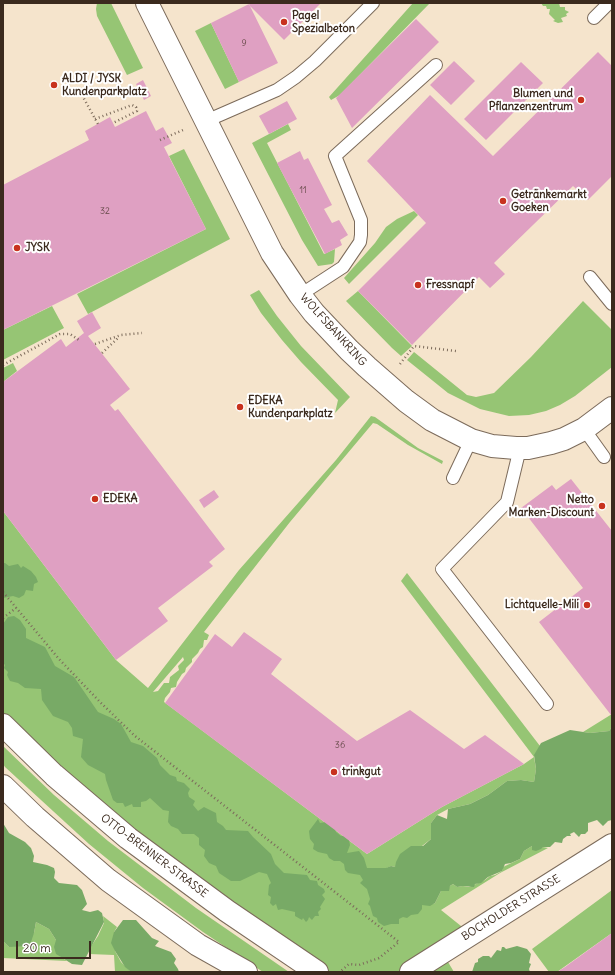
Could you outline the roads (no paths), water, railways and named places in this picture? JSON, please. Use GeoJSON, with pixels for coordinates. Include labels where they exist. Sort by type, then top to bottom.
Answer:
{"type":"FeatureCollection","features":[{"type":"Feature","properties":{"kind":"street","name":"WOLFSBANKRING"},"geometry":{"type":"LineString","coordinates":[[147,3],[272,253],[300,295],[344,346],[376,375],[432,420],[471,440],[492,446],[528,448],[551,444],[584,429],[612,408]]}},
{"type":"Feature","properties":{"kind":"street","name":"OTTO-BRENNER-STRASSE"},"geometry":{"type":"LineString","coordinates":[[3,725],[54,775],[128,838],[227,911],[317,972]]}},
{"type":"Feature","properties":{"kind":"street"},"geometry":{"type":"LineString","coordinates":[[3,786],[35,817],[108,880],[157,917],[198,945],[246,972]]}},
{"type":"Feature","properties":{"kind":"street","name":"BOCHOLDER STRASSE"},"geometry":{"type":"LineString","coordinates":[[411,972],[612,845]]}},
{"type":"Feature","properties":{"kind":"street"},"geometry":{"type":"LineString","coordinates":[[198,945],[224,972]]}},
{"type":"Feature","properties":{"kind":"lane"},"geometry":{"type":"LineString","coordinates":[[206,121],[276,90],[296,77],[315,61],[373,3]]}},
{"type":"Feature","properties":{"kind":"lane"},"geometry":{"type":"LineString","coordinates":[[594,18],[609,3]]}},
{"type":"Feature","properties":{"kind":"lane"},"geometry":{"type":"LineString","coordinates":[[300,295],[343,267],[360,242],[362,231],[361,220],[335,156],[436,65]]}},
{"type":"Feature","properties":{"kind":"lane"},"geometry":{"type":"LineString","coordinates":[[590,277],[612,304]]}},
{"type":"Feature","properties":{"kind":"lane"},"geometry":{"type":"LineString","coordinates":[[584,429],[604,457]]}},
{"type":"Feature","properties":{"kind":"lane"},"geometry":{"type":"LineString","coordinates":[[453,478],[471,440]]}},
{"type":"Feature","properties":{"kind":"lane"},"geometry":{"type":"LineString","coordinates":[[520,448],[507,502],[442,569],[547,704]]}},
{"type":"Feature","properties":{"kind":"place","name":"Pagel Spezialbeton"},"geometry":{"type":"Point","coordinates":[284,22]}},
{"type":"Feature","properties":{"kind":"place","name":"ALDI / JYSK Kundenparkplatz"},"geometry":{"type":"Point","coordinates":[54,85]}},
{"type":"Feature","properties":{"kind":"place","name":"Blumen und Pflanzenzentrum"},"geometry":{"type":"Point","coordinates":[581,100]}},
{"type":"Feature","properties":{"kind":"place","name":"Getränkemarkt Goeken"},"geometry":{"type":"Point","coordinates":[503,201]}},
{"type":"Feature","properties":{"kind":"place","name":"JYSK"},"geometry":{"type":"Point","coordinates":[17,248]}},
{"type":"Feature","properties":{"kind":"place","name":"Fressnapf"},"geometry":{"type":"Point","coordinates":[418,285]}},
{"type":"Feature","properties":{"kind":"place","name":"EDEKA Kundenparkplatz"},"geometry":{"type":"Point","coordinates":[240,407]}},
{"type":"Feature","properties":{"kind":"place","name":"EDEKA"},"geometry":{"type":"Point","coordinates":[95,499]}},
{"type":"Feature","properties":{"kind":"place","name":"Netto Marken-Discount"},"geometry":{"type":"Point","coordinates":[602,506]}},
{"type":"Feature","properties":{"kind":"place","name":"Lichtquelle-Mili"},"geometry":{"type":"Point","coordinates":[587,605]}},
{"type":"Feature","properties":{"kind":"place","name":"trinkgut"},"geometry":{"type":"Point","coordinates":[334,772]}}]}
